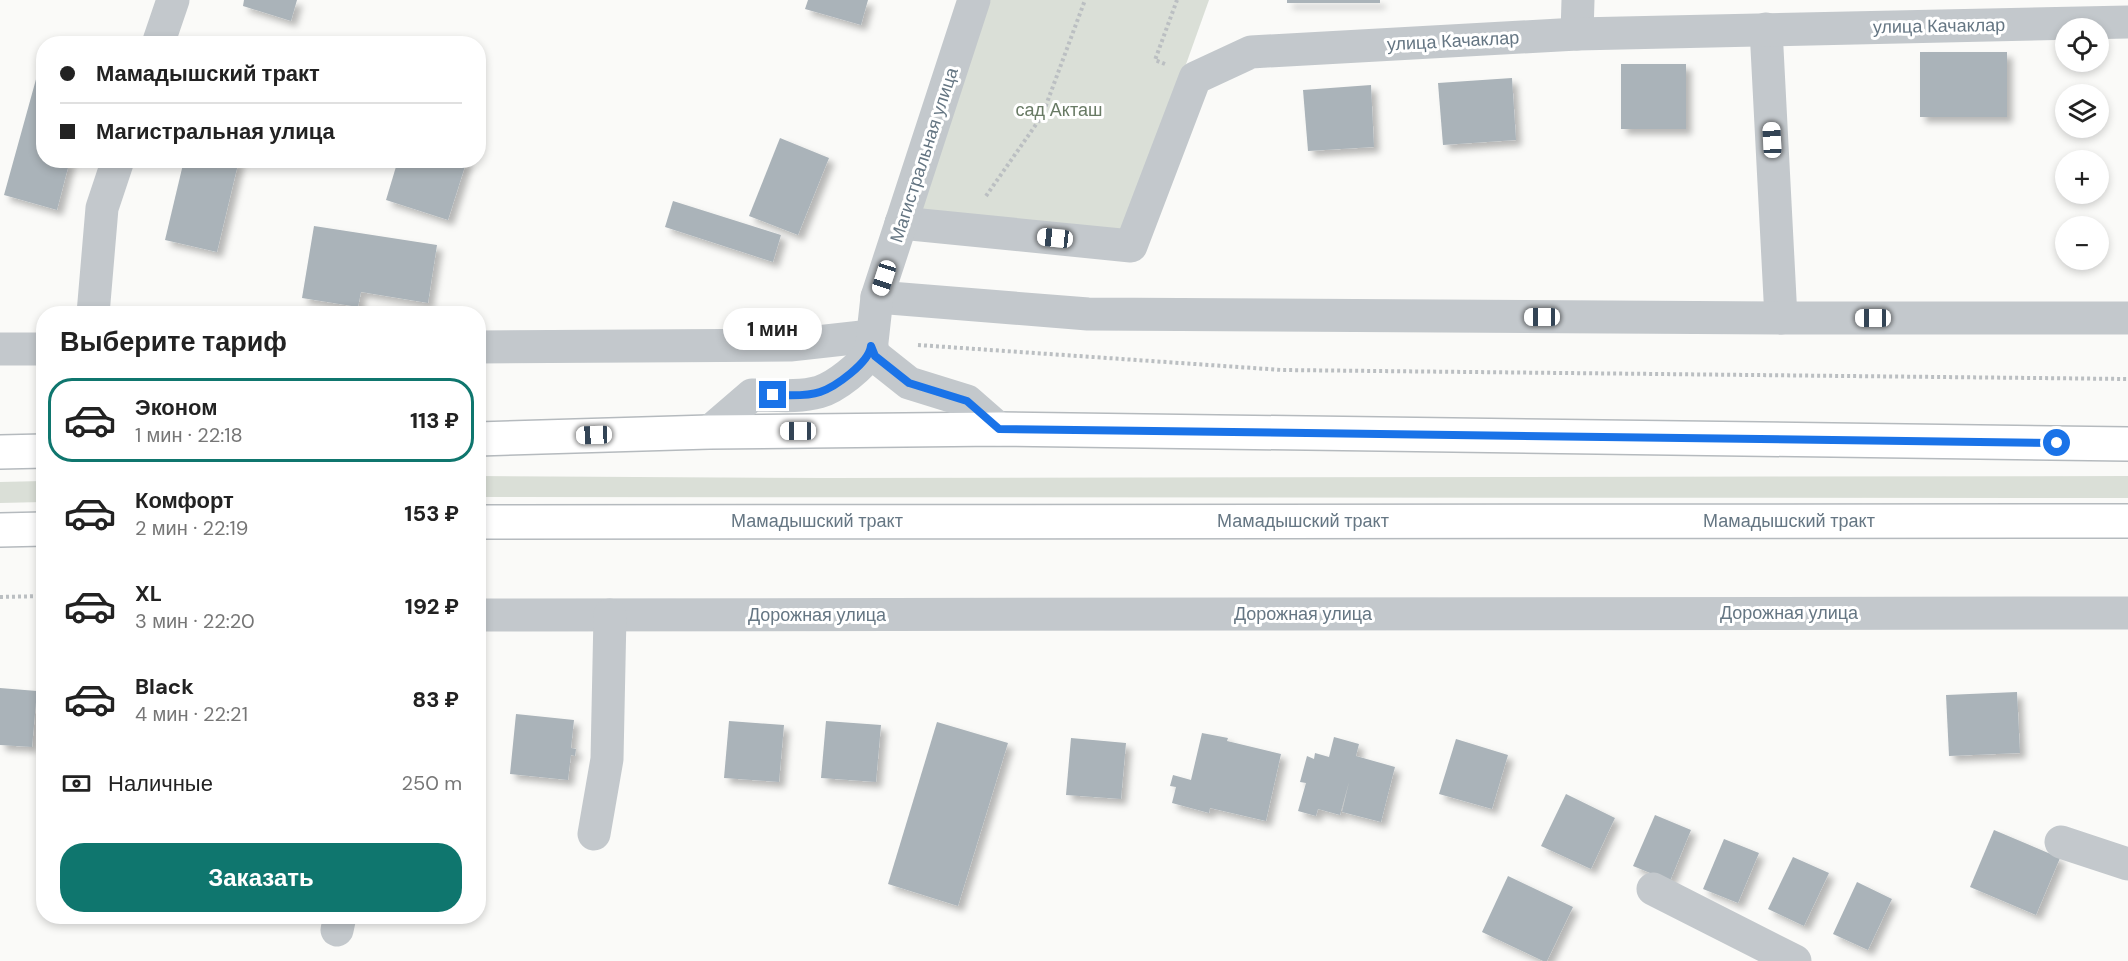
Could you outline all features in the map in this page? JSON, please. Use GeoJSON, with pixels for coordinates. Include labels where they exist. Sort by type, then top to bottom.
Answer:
{"type":"FeatureCollection","features":[{"type":"Feature","properties":{"kind":"main road"},"geometry":{"type":"LineString","coordinates":[[486,439],[709,432],[999,429],[2128,444]]}},
{"type":"Feature","properties":{"kind":"main road"},"geometry":{"type":"LineString","coordinates":[[0,452],[36,451]]}},
{"type":"Feature","properties":{"kind":"main road","name":"Мамадышский тракт"},"geometry":{"type":"LineString","coordinates":[[486,522],[2128,521]]}},
{"type":"Feature","properties":{"kind":"main road"},"geometry":{"type":"LineString","coordinates":[[0,530],[36,529]]}},
{"type":"Feature","properties":{"kind":"street"},"geometry":{"type":"LineString","coordinates":[[161,36],[173,0]]}},
{"type":"Feature","properties":{"kind":"street","name":"Магистральная улица"},"geometry":{"type":"LineString","coordinates":[[709,432],[752,395],[794,395],[820,392],[844,378],[868,356],[878,297],[975,0]]}},
{"type":"Feature","properties":{"kind":"street"},"geometry":{"type":"LineString","coordinates":[[1577,34],[1578,0]]}},
{"type":"Feature","properties":{"kind":"street","name":"улица Качаклар"},"geometry":{"type":"LineString","coordinates":[[1195,78],[1251,52],[1577,34],[1766,29],[1967,13],[2128,22]]}},
{"type":"Feature","properties":{"kind":"street"},"geometry":{"type":"LineString","coordinates":[[1766,29],[1780,318]]}},
{"type":"Feature","properties":{"kind":"street"},"geometry":{"type":"LineString","coordinates":[[902,223],[1131,246],[1195,78]]}},
{"type":"Feature","properties":{"kind":"street"},"geometry":{"type":"LineString","coordinates":[[94,306],[102,208],[115,168]]}},
{"type":"Feature","properties":{"kind":"street"},"geometry":{"type":"LineString","coordinates":[[878,297],[1088,314],[2128,318]]}},
{"type":"Feature","properties":{"kind":"street"},"geometry":{"type":"LineString","coordinates":[[486,347],[790,345],[871,341],[875,356],[909,383],[967,401],[999,429]]}},
{"type":"Feature","properties":{"kind":"street"},"geometry":{"type":"LineString","coordinates":[[0,350],[36,350]]}},
{"type":"Feature","properties":{"kind":"street","name":"Дорожная улица"},"geometry":{"type":"LineString","coordinates":[[486,615],[2128,613]]}},
{"type":"Feature","properties":{"kind":"street"},"geometry":{"type":"LineString","coordinates":[[594,834],[607,759],[610,615]]}},
{"type":"Feature","properties":{"kind":"street"},"geometry":{"type":"LineString","coordinates":[[2061,842],[2128,864]]}},
{"type":"Feature","properties":{"kind":"street"},"geometry":{"type":"LineString","coordinates":[[1653,889],[1795,961]]}},
{"type":"Feature","properties":{"kind":"path"},"geometry":{"type":"LineString","coordinates":[[963,229],[1042,116],[1085,0]]}},
{"type":"Feature","properties":{"kind":"path"},"geometry":{"type":"LineString","coordinates":[[1177,0],[1155,60],[1195,78]]}},
{"type":"Feature","properties":{"kind":"path"},"geometry":{"type":"LineString","coordinates":[[930,346],[940,301]]}},
{"type":"Feature","properties":{"kind":"path"},"geometry":{"type":"LineString","coordinates":[[908,344],[1281,370],[2128,379]]}},
{"type":"Feature","properties":{"kind":"path"},"geometry":{"type":"LineString","coordinates":[[0,597],[36,596]]}},
{"type":"Feature","properties":{"kind":"green space","name":"сад Акташ"},"geometry":{"type":"Polygon","coordinates":[[[987,0],[1209,0],[1126,232],[916,211],[987,0]]]}},
{"type":"Feature","properties":{"kind":"green space"},"geometry":{"type":"Polygon","coordinates":[[[486,476],[827,478],[2128,476],[2128,498],[486,497],[486,476]]]}},
{"type":"Feature","properties":{"kind":"green space"},"geometry":{"type":"Polygon","coordinates":[[[36,481],[36,502],[0,503],[0,482],[36,481]]]}},
{"type":"Feature","properties":{"kind":"building"},"geometry":{"type":"Polygon","coordinates":[[[244,0],[297,0],[291,21],[243,6],[244,0]]]}},
{"type":"Feature","properties":{"kind":"building"},"geometry":{"type":"Polygon","coordinates":[[[808,0],[868,0],[861,25],[805,9],[808,0]]]}},
{"type":"Feature","properties":{"kind":"building"},"geometry":{"type":"Polygon","coordinates":[[[1287,0],[1380,0],[1380,3],[1287,3],[1287,0]]]}},
{"type":"Feature","properties":{"kind":"building"},"geometry":{"type":"Polygon","coordinates":[[[1920,52],[2007,52],[2007,117],[1920,117],[1920,52]]]}},
{"type":"Feature","properties":{"kind":"building"},"geometry":{"type":"Polygon","coordinates":[[[1621,64],[1686,64],[1686,129],[1621,129],[1621,64]]]}},
{"type":"Feature","properties":{"kind":"building"},"geometry":{"type":"Polygon","coordinates":[[[1512,78],[1516,140],[1443,145],[1438,83],[1512,78]]]}},
{"type":"Feature","properties":{"kind":"building"},"geometry":{"type":"Polygon","coordinates":[[[36,79],[36,168],[68,168],[57,210],[4,195],[36,79]]]}},
{"type":"Feature","properties":{"kind":"building"},"geometry":{"type":"Polygon","coordinates":[[[1371,85],[1374,147],[1308,151],[1303,90],[1371,85]]]}},
{"type":"Feature","properties":{"kind":"building"},"geometry":{"type":"Polygon","coordinates":[[[780,138],[829,158],[798,235],[749,216],[780,138]]]}},
{"type":"Feature","properties":{"kind":"building"},"geometry":{"type":"Polygon","coordinates":[[[182,168],[237,168],[217,252],[165,240],[182,168]]]}},
{"type":"Feature","properties":{"kind":"building"},"geometry":{"type":"Polygon","coordinates":[[[396,168],[464,168],[448,220],[386,200],[396,168]]]}},
{"type":"Feature","properties":{"kind":"building"},"geometry":{"type":"Polygon","coordinates":[[[673,201],[781,235],[773,262],[665,227],[673,201]]]}},
{"type":"Feature","properties":{"kind":"building"},"geometry":{"type":"Polygon","coordinates":[[[314,226],[437,245],[428,303],[361,292],[358,306],[302,298],[314,226]]]}},
{"type":"Feature","properties":{"kind":"building"},"geometry":{"type":"Polygon","coordinates":[[[0,688],[36,691],[32,747],[0,745],[0,688]]]}},
{"type":"Feature","properties":{"kind":"building"},"geometry":{"type":"Polygon","coordinates":[[[2017,692],[2020,753],[1949,756],[1946,695],[2017,692]]]}},
{"type":"Feature","properties":{"kind":"building"},"geometry":{"type":"Polygon","coordinates":[[[516,714],[574,720],[571,748],[576,749],[575,756],[571,755],[568,780],[510,774],[516,714]]]}},
{"type":"Feature","properties":{"kind":"building"},"geometry":{"type":"Polygon","coordinates":[[[729,721],[784,725],[779,782],[724,778],[729,721]]]}},
{"type":"Feature","properties":{"kind":"building"},"geometry":{"type":"Polygon","coordinates":[[[826,721],[881,725],[876,782],[821,778],[826,721]]]}},
{"type":"Feature","properties":{"kind":"building"},"geometry":{"type":"Polygon","coordinates":[[[937,722],[1008,743],[958,906],[888,884],[937,722]]]}},
{"type":"Feature","properties":{"kind":"building"},"geometry":{"type":"Polygon","coordinates":[[[1202,733],[1228,738],[1227,741],[1281,754],[1266,821],[1210,808],[1209,813],[1172,803],[1176,787],[1170,786],[1173,775],[1191,780],[1202,733]]]}},
{"type":"Feature","properties":{"kind":"building"},"geometry":{"type":"Polygon","coordinates":[[[1334,737],[1359,744],[1356,756],[1395,767],[1381,822],[1342,812],[1349,782],[1340,815],[1318,809],[1316,816],[1298,811],[1306,783],[1300,782],[1307,756],[1314,759],[1315,753],[1329,757],[1334,737]]]}},
{"type":"Feature","properties":{"kind":"building"},"geometry":{"type":"Polygon","coordinates":[[[1071,738],[1126,743],[1121,799],[1066,795],[1071,738]]]}},
{"type":"Feature","properties":{"kind":"building"},"geometry":{"type":"Polygon","coordinates":[[[1456,739],[1508,755],[1492,809],[1439,794],[1456,739]]]}},
{"type":"Feature","properties":{"kind":"building"},"geometry":{"type":"Polygon","coordinates":[[[1566,794],[1615,818],[1591,869],[1541,846],[1566,794]]]}},
{"type":"Feature","properties":{"kind":"building"},"geometry":{"type":"Polygon","coordinates":[[[1655,815],[1691,830],[1670,881],[1633,866],[1655,815]]]}},
{"type":"Feature","properties":{"kind":"building"},"geometry":{"type":"Polygon","coordinates":[[[1994,830],[2060,858],[2036,915],[1970,887],[1994,830]]]}},
{"type":"Feature","properties":{"kind":"building"},"geometry":{"type":"Polygon","coordinates":[[[1724,839],[1759,853],[1738,903],[1703,889],[1724,839]]]}},
{"type":"Feature","properties":{"kind":"building"},"geometry":{"type":"Polygon","coordinates":[[[1793,857],[1829,873],[1804,926],[1768,909],[1793,857]]]}},
{"type":"Feature","properties":{"kind":"building"},"geometry":{"type":"Polygon","coordinates":[[[1508,876],[1573,907],[1547,961],[1482,932],[1508,876]]]}},
{"type":"Feature","properties":{"kind":"building"},"geometry":{"type":"Polygon","coordinates":[[[1857,882],[1892,899],[1868,950],[1833,934],[1857,882]]]}},
{"type":"Feature","properties":{"kind":"route"},"geometry":{"type":"LineString","coordinates":[[773,395],[820,392],[844,378],[868,356],[871,346],[875,356],[896,375],[909,383],[967,401],[999,429],[2057,443]]}}]}
